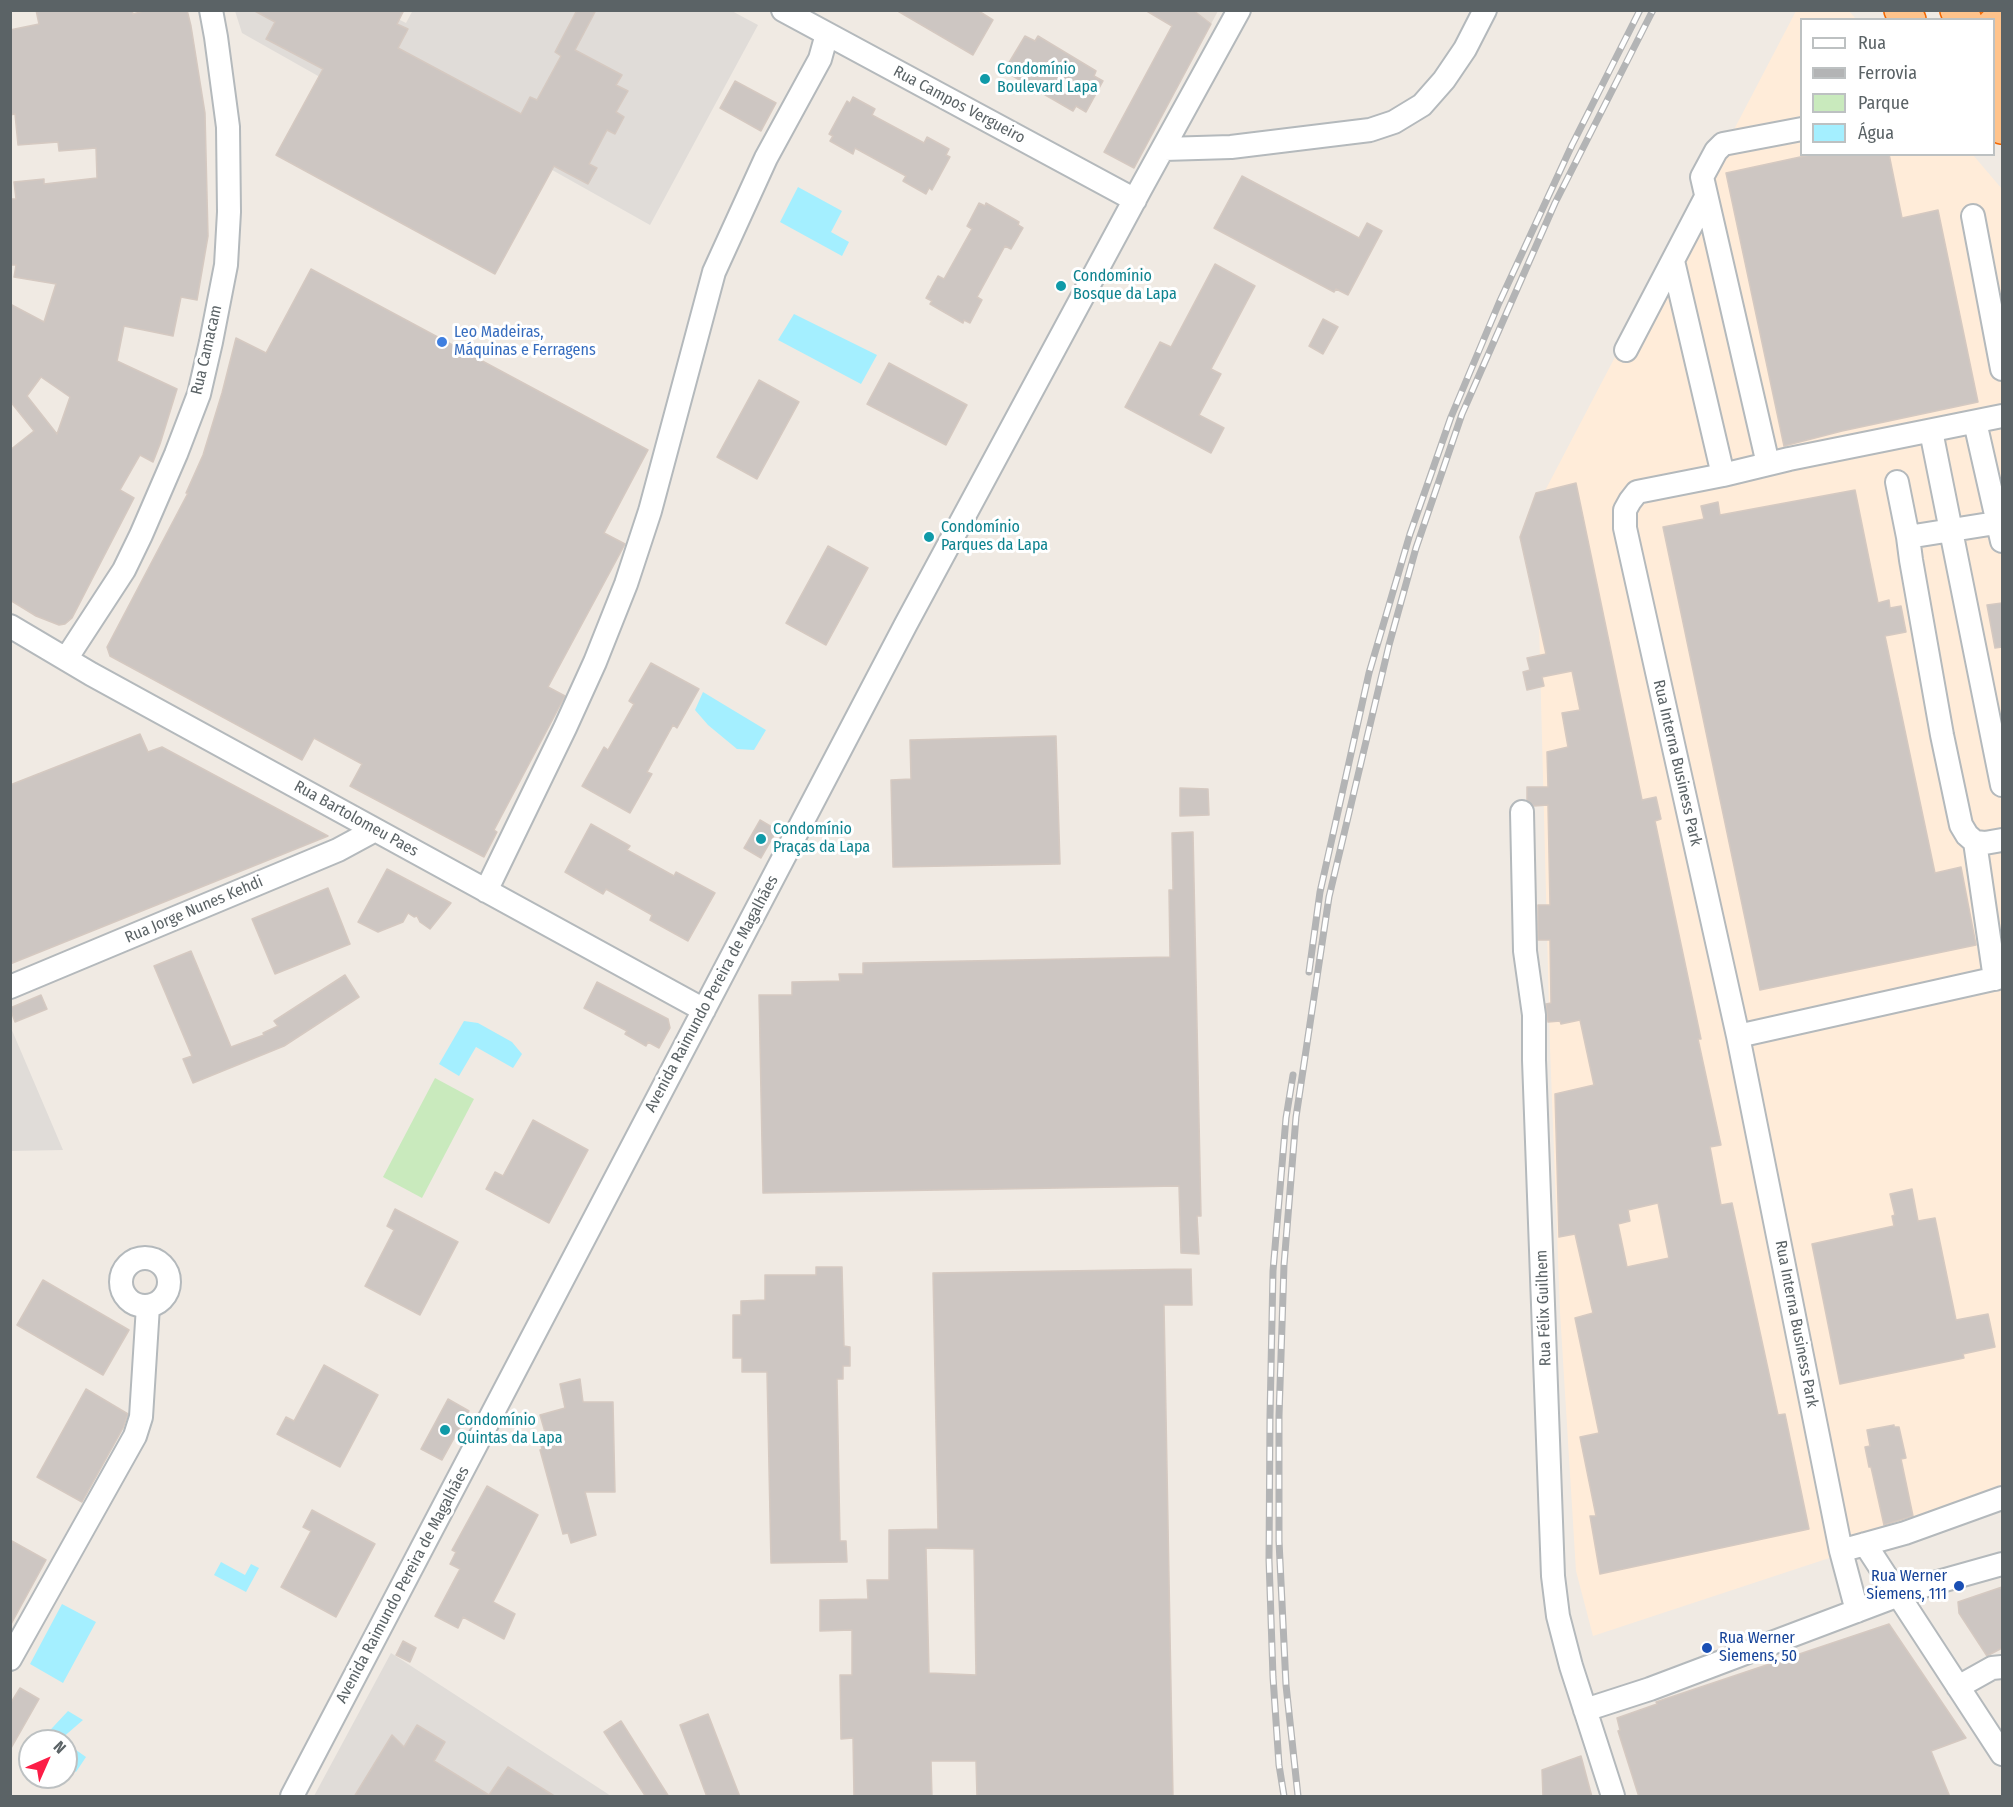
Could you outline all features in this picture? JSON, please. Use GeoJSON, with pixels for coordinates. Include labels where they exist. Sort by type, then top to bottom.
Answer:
{"type":"FeatureCollection","features":[{"type":"Feature","properties":{"kind":"street","name":"Rua Camacam"},"geometry":{"type":"LineString","coordinates":[[66,659],[123,570],[141,535],[199,394],[211,342],[226,265],[229,212],[228,127],[211,10]]}},
{"type":"Feature","properties":{"kind":"street","name":"Rua Campos Vergueiro"},"geometry":{"type":"LineString","coordinates":[[783,10],[1135,200]]}},
{"type":"Feature","properties":{"kind":"street","name":"Avenida Raimundo Pereira de Magalhães"},"geometry":{"type":"LineString","coordinates":[[292,1797],[906,624],[1239,10]]}},
{"type":"Feature","properties":{"kind":"street"},"geometry":{"type":"LineString","coordinates":[[1164,149],[1232,147],[1370,129],[1394,122],[1422,105],[1444,80],[1465,49],[1485,10]]}},
{"type":"Feature","properties":{"kind":"street"},"geometry":{"type":"LineString","coordinates":[[486,891],[566,728],[626,584],[653,502],[714,272],[766,158],[820,59],[827,34]]}},
{"type":"Feature","properties":{"kind":"street"},"geometry":{"type":"LineString","coordinates":[[1768,464],[1702,177],[1716,151],[1724,144],[1800,129]]}},
{"type":"Feature","properties":{"kind":"street"},"geometry":{"type":"LineString","coordinates":[[1626,350],[1706,197]]}},
{"type":"Feature","properties":{"kind":"street"},"geometry":{"type":"LineString","coordinates":[[1973,216],[2002,369]]}},
{"type":"Feature","properties":{"kind":"street"},"geometry":{"type":"LineString","coordinates":[[1673,261],[1723,475],[2002,416]]}},
{"type":"Feature","properties":{"kind":"street"},"geometry":{"type":"LineString","coordinates":[[1908,537],[1952,528],[2001,528],[1975,422]]}},
{"type":"Feature","properties":{"kind":"street"},"geometry":{"type":"LineString","coordinates":[[1931,430],[2002,785]]}},
{"type":"Feature","properties":{"kind":"street","name":"Rua Interna Business Park"},"geometry":{"type":"LineString","coordinates":[[1723,475],[1637,492],[1625,510],[1625,528],[1738,1036],[1841,1551],[1857,1611]]}},
{"type":"Feature","properties":{"kind":"street"},"geometry":{"type":"LineString","coordinates":[[1897,482],[1942,735],[1961,825],[1975,842],[2002,840]]}},
{"type":"Feature","properties":{"kind":"street","name":"Rua Bartolomeu Paes"},"geometry":{"type":"LineString","coordinates":[[10,626],[704,1010]]}},
{"type":"Feature","properties":{"kind":"street","name":"Rua Félix Guilhem"},"geometry":{"type":"LineString","coordinates":[[1522,812],[1525,951],[1534,1015],[1553,1576],[1558,1616],[1613,1797]]}},
{"type":"Feature","properties":{"kind":"street","name":"Rua Jorge Nunes Kehdi"},"geometry":{"type":"LineString","coordinates":[[10,987],[338,850],[375,830]]}},
{"type":"Feature","properties":{"kind":"street"},"geometry":{"type":"LineString","coordinates":[[1738,1036],[1999,978],[1975,842]]}},
{"type":"Feature","properties":{"kind":"street"},"geometry":{"type":"LineString","coordinates":[[10,1659],[135,1436],[141,1417],[148,1306]]}},
{"type":"Feature","properties":{"kind":"street"},"geometry":{"type":"LineString","coordinates":[[1841,1551],[1905,1533],[2002,1498]]}},
{"type":"Feature","properties":{"kind":"street"},"geometry":{"type":"LineString","coordinates":[[1865,1544],[2002,1754]]}},
{"type":"Feature","properties":{"kind":"street"},"geometry":{"type":"LineString","coordinates":[[1585,1710],[1650,1689],[1900,1595],[2002,1564]]}},
{"type":"Feature","properties":{"kind":"street"},"geometry":{"type":"LineString","coordinates":[[1958,1687],[1992,1668],[2002,1667]]}},
{"type":"Feature","properties":{"kind":"shaded area"},"geometry":{"type":"Polygon","coordinates":[[[413,10],[730,10],[758,25],[650,225],[506,144],[488,172],[242,33],[235,11],[382,11],[406,23],[413,10]]]}},
{"type":"Feature","properties":{"kind":"shaded area"},"geometry":{"type":"Polygon","coordinates":[[[1192,11],[1218,11],[1211,24],[1192,11]]]}},
{"type":"Feature","properties":{"kind":"shaded area"},"geometry":{"type":"Polygon","coordinates":[[[1796,11],[1849,11],[1855,18],[1800,18],[1800,156],[1974,156],[2002,189],[2002,1501],[1593,1636],[1576,1571],[1560,1312],[1550,1047],[1536,508],[1796,11]]]}},
{"type":"Feature","properties":{"kind":"shaded area"},"geometry":{"type":"Polygon","coordinates":[[[11,1028],[63,1150],[11,1151],[11,1028]]]}},
{"type":"Feature","properties":{"kind":"shaded area"},"geometry":{"type":"Polygon","coordinates":[[[391,1653],[608,1794],[610,1796],[314,1796],[391,1653]]]}},
{"type":"Feature","properties":{"kind":"green space"},"geometry":{"type":"Polygon","coordinates":[[[435,1078],[474,1099],[422,1198],[383,1177],[435,1078]]]}},
{"type":"Feature","properties":{"kind":"water"},"geometry":{"type":"Polygon","coordinates":[[[798,187],[842,211],[831,232],[849,242],[842,256],[780,222],[798,187]]]}},
{"type":"Feature","properties":{"kind":"water"},"geometry":{"type":"Polygon","coordinates":[[[794,314],[877,355],[861,384],[778,340],[794,314]]]}},
{"type":"Feature","properties":{"kind":"water"},"geometry":{"type":"Polygon","coordinates":[[[703,692],[766,730],[754,750],[737,749],[708,725],[695,710],[703,692]]]}},
{"type":"Feature","properties":{"kind":"water"},"geometry":{"type":"Polygon","coordinates":[[[464,1021],[478,1023],[512,1042],[522,1054],[513,1068],[476,1047],[459,1076],[439,1064],[464,1021]]]}},
{"type":"Feature","properties":{"kind":"water"},"geometry":{"type":"Polygon","coordinates":[[[221,1562],[245,1575],[251,1564],[259,1568],[246,1592],[214,1575],[221,1562]]]}},
{"type":"Feature","properties":{"kind":"water"},"geometry":{"type":"Polygon","coordinates":[[[62,1604],[96,1622],[63,1683],[30,1664],[62,1604]]]}},
{"type":"Feature","properties":{"kind":"water"},"geometry":{"type":"Polygon","coordinates":[[[68,1711],[83,1720],[73,1729],[51,1729],[68,1711]]]}},
{"type":"Feature","properties":{"kind":"water"},"geometry":{"type":"Polygon","coordinates":[[[78,1751],[86,1757],[78,1769],[78,1751]]]}},
{"type":"Feature","properties":{"kind":"building"},"geometry":{"type":"Polygon","coordinates":[[[36,10],[132,10],[133,14],[147,10],[187,10],[205,113],[208,236],[197,300],[181,297],[173,336],[124,326],[117,361],[177,389],[153,462],[140,455],[120,490],[134,498],[72,618],[65,624],[59,625],[36,616],[10,600],[10,450],[34,431],[10,401],[10,304],[44,322],[56,284],[14,277],[16,265],[10,265],[10,199],[16,199],[14,182],[44,179],[44,184],[97,178],[96,148],[59,151],[58,142],[18,145],[15,114],[10,115],[10,30],[39,24],[36,10]],[[41,377],[27,396],[57,434],[70,397],[41,377]]]}},
{"type":"Feature","properties":{"kind":"building"},"geometry":{"type":"Polygon","coordinates":[[[253,10],[404,10],[397,24],[408,29],[398,48],[521,114],[530,97],[537,100],[561,56],[555,52],[577,10],[596,10],[575,50],[622,75],[616,85],[628,91],[616,112],[624,117],[615,134],[607,130],[589,164],[597,168],[588,184],[554,166],[495,274],[276,155],[323,69],[266,39],[275,22],[253,10]]]}},
{"type":"Feature","properties":{"kind":"building"},"geometry":{"type":"Polygon","coordinates":[[[896,10],[977,10],[993,20],[973,55],[896,10]]]}},
{"type":"Feature","properties":{"kind":"building"},"geometry":{"type":"Polygon","coordinates":[[[1145,10],[1193,10],[1211,24],[1134,168],[1104,152],[1172,26],[1145,10]]]}},
{"type":"Feature","properties":{"kind":"building"},"geometry":{"type":"Polygon","coordinates":[[[1025,36],[1035,41],[1038,36],[1096,71],[1094,76],[1103,81],[1086,112],[1076,106],[1073,111],[1004,71],[1025,36]]]}},
{"type":"Feature","properties":{"kind":"building"},"geometry":{"type":"Polygon","coordinates":[[[735,81],[776,103],[761,131],[720,108],[735,81]]]}},
{"type":"Feature","properties":{"kind":"building"},"geometry":{"type":"Polygon","coordinates":[[[853,97],[875,109],[872,115],[924,143],[927,137],[949,149],[946,155],[950,157],[932,190],[929,188],[926,194],[903,181],[906,176],[855,148],[853,154],[830,141],[833,136],[829,134],[847,101],[850,103],[853,97]]]}},
{"type":"Feature","properties":{"kind":"building"},"geometry":{"type":"Polygon","coordinates":[[[1805,156],[1889,156],[1902,218],[1938,210],[1978,402],[1784,446],[1726,173],[1805,156]]]}},
{"type":"Feature","properties":{"kind":"building"},"geometry":{"type":"Polygon","coordinates":[[[1242,176],[1359,238],[1367,223],[1382,231],[1348,295],[1336,289],[1334,292],[1214,228],[1242,176]]]}},
{"type":"Feature","properties":{"kind":"building"},"geometry":{"type":"Polygon","coordinates":[[[979,203],[985,206],[986,203],[1019,222],[1018,225],[1023,228],[1011,249],[1005,246],[977,297],[982,300],[970,323],[964,320],[963,323],[930,304],[932,301],[926,298],[938,276],[944,279],[972,229],[967,226],[979,203]]]}},
{"type":"Feature","properties":{"kind":"building"},"geometry":{"type":"Polygon","coordinates":[[[1215,264],[1255,286],[1211,369],[1221,374],[1199,415],[1224,428],[1211,453],[1125,407],[1160,342],[1171,347],[1215,264]]]}},
{"type":"Feature","properties":{"kind":"building"},"geometry":{"type":"Polygon","coordinates":[[[311,269],[648,450],[604,533],[625,544],[548,687],[565,696],[494,830],[497,832],[484,857],[350,786],[362,764],[314,738],[302,760],[110,656],[107,647],[188,493],[186,493],[203,455],[236,338],[266,353],[311,269]]]}},
{"type":"Feature","properties":{"kind":"building"},"geometry":{"type":"Polygon","coordinates":[[[1323,319],[1338,327],[1323,354],[1309,346],[1323,319]]]}},
{"type":"Feature","properties":{"kind":"building"},"geometry":{"type":"Polygon","coordinates":[[[889,363],[967,405],[946,445],[867,404],[889,363]]]}},
{"type":"Feature","properties":{"kind":"building"},"geometry":{"type":"Polygon","coordinates":[[[759,380],[799,402],[757,479],[717,457],[759,380]]]}},
{"type":"Feature","properties":{"kind":"building"},"geometry":{"type":"Polygon","coordinates":[[[1576,483],[1642,800],[1656,797],[1661,819],[1655,821],[1721,1145],[1710,1147],[1721,1205],[1732,1203],[1778,1415],[1785,1414],[1809,1529],[1600,1574],[1590,1516],[1596,1516],[1580,1437],[1599,1433],[1575,1318],[1593,1313],[1575,1234],[1559,1237],[1555,1094],[1594,1085],[1580,1020],[1561,1024],[1560,1021],[1548,1022],[1546,1004],[1551,1003],[1550,940],[1538,940],[1538,905],[1550,905],[1548,805],[1534,806],[1527,800],[1527,787],[1548,787],[1547,752],[1568,747],[1562,713],[1580,710],[1572,671],[1542,677],[1544,686],[1527,690],[1523,672],[1530,670],[1527,658],[1546,654],[1520,537],[1536,493],[1576,483]],[[1658,1203],[1628,1210],[1630,1221],[1618,1224],[1627,1267],[1669,1258],[1658,1203]]]}},
{"type":"Feature","properties":{"kind":"building"},"geometry":{"type":"Polygon","coordinates":[[[1855,490],[1878,603],[1889,600],[1890,608],[1901,606],[1906,632],[1885,636],[1935,873],[1961,867],[1976,945],[1760,990],[1663,527],[1704,519],[1701,506],[1718,502],[1720,515],[1855,490]]]}},
{"type":"Feature","properties":{"kind":"building"},"geometry":{"type":"Polygon","coordinates":[[[828,546],[868,568],[826,645],[786,623],[828,546]]]}},
{"type":"Feature","properties":{"kind":"building"},"geometry":{"type":"Polygon","coordinates":[[[2002,603],[2002,647],[1995,648],[1987,605],[2002,603]]]}},
{"type":"Feature","properties":{"kind":"building"},"geometry":{"type":"Polygon","coordinates":[[[651,663],[699,689],[677,728],[673,725],[647,772],[652,774],[630,813],[582,786],[604,747],[608,750],[634,704],[629,701],[651,663]]]}},
{"type":"Feature","properties":{"kind":"building"},"geometry":{"type":"Polygon","coordinates":[[[140,734],[148,752],[162,747],[328,836],[10,964],[10,785],[140,734]]]}},
{"type":"Feature","properties":{"kind":"building"},"geometry":{"type":"Polygon","coordinates":[[[1056,736],[1060,864],[893,867],[891,780],[911,779],[910,740],[1056,736]]]}},
{"type":"Feature","properties":{"kind":"building"},"geometry":{"type":"Polygon","coordinates":[[[1180,788],[1208,789],[1209,815],[1180,816],[1180,788]]]}},
{"type":"Feature","properties":{"kind":"building","name":"Condomínio Praças da Lapa"},"geometry":{"type":"Polygon","coordinates":[[[760,820],[777,830],[761,858],[744,848],[760,820]]]}},
{"type":"Feature","properties":{"kind":"building"},"geometry":{"type":"Polygon","coordinates":[[[591,824],[630,846],[627,850],[674,876],[676,872],[715,893],[688,941],[650,920],[652,915],[606,889],[603,894],[565,872],[591,824]]]}},
{"type":"Feature","properties":{"kind":"building"},"geometry":{"type":"Polygon","coordinates":[[[1193,832],[1201,1216],[1197,1216],[1199,1254],[1181,1253],[1179,1186],[763,1193],[759,995],[792,995],[792,982],[840,981],[839,974],[863,974],[863,963],[1170,957],[1169,890],[1173,890],[1172,833],[1193,832]]]}},
{"type":"Feature","properties":{"kind":"building"},"geometry":{"type":"Polygon","coordinates":[[[387,869],[451,903],[430,929],[420,922],[417,916],[414,917],[408,913],[403,922],[378,932],[358,922],[387,869]]]}},
{"type":"Feature","properties":{"kind":"building"},"geometry":{"type":"Polygon","coordinates":[[[328,888],[350,944],[275,974],[252,919],[328,888]]]}},
{"type":"Feature","properties":{"kind":"building"},"geometry":{"type":"Polygon","coordinates":[[[191,951],[231,1047],[264,1035],[263,1033],[278,1026],[274,1021],[345,975],[359,997],[284,1046],[193,1083],[183,1059],[192,1056],[154,966],[191,951]]]}},
{"type":"Feature","properties":{"kind":"building"},"geometry":{"type":"Polygon","coordinates":[[[597,982],[668,1019],[670,1028],[659,1048],[648,1042],[646,1046],[625,1034],[627,1031],[584,1008],[597,982]]]}},
{"type":"Feature","properties":{"kind":"building"},"geometry":{"type":"Polygon","coordinates":[[[41,995],[47,1009],[15,1022],[10,1008],[41,995]]]}},
{"type":"Feature","properties":{"kind":"building"},"geometry":{"type":"Polygon","coordinates":[[[533,1120],[588,1150],[549,1223],[486,1189],[495,1172],[503,1176],[533,1120]]]}},
{"type":"Feature","properties":{"kind":"building"},"geometry":{"type":"Polygon","coordinates":[[[1912,1189],[1918,1221],[1935,1218],[1956,1320],[1988,1314],[1995,1347],[1963,1354],[1964,1358],[1840,1384],[1812,1244],[1894,1226],[1892,1216],[1895,1215],[1890,1194],[1912,1189]]]}},
{"type":"Feature","properties":{"kind":"building"},"geometry":{"type":"Polygon","coordinates":[[[395,1209],[458,1242],[420,1315],[365,1286],[394,1230],[387,1226],[395,1209]]]}},
{"type":"Feature","properties":{"kind":"building"},"geometry":{"type":"Polygon","coordinates":[[[816,1267],[842,1267],[844,1346],[850,1347],[850,1366],[843,1366],[843,1379],[837,1379],[840,1541],[846,1541],[847,1562],[771,1563],[767,1372],[742,1372],[742,1358],[733,1358],[733,1315],[741,1315],[741,1301],[765,1300],[765,1275],[816,1275],[816,1267]]]}},
{"type":"Feature","properties":{"kind":"building"},"geometry":{"type":"Polygon","coordinates":[[[1191,1269],[1192,1305],[1164,1305],[1173,1797],[977,1797],[976,1761],[931,1761],[932,1797],[854,1797],[853,1738],[841,1739],[840,1675],[852,1675],[852,1630],[820,1631],[820,1600],[868,1599],[867,1580],[889,1580],[889,1530],[938,1529],[933,1273],[1191,1269]],[[926,1548],[929,1673],[976,1675],[974,1549],[926,1548]]]}},
{"type":"Feature","properties":{"kind":"building"},"geometry":{"type":"Polygon","coordinates":[[[43,1280],[129,1330],[103,1375],[17,1325],[43,1280]]]}},
{"type":"Feature","properties":{"kind":"building"},"geometry":{"type":"Polygon","coordinates":[[[324,1365],[378,1395],[340,1467],[277,1434],[286,1417],[294,1421],[324,1365]]]}},
{"type":"Feature","properties":{"kind":"building"},"geometry":{"type":"Polygon","coordinates":[[[580,1379],[583,1402],[613,1402],[615,1492],[585,1492],[596,1535],[571,1543],[568,1533],[563,1534],[540,1450],[542,1449],[540,1442],[547,1439],[540,1415],[565,1408],[560,1384],[580,1379]]]}},
{"type":"Feature","properties":{"kind":"building"},"geometry":{"type":"Polygon","coordinates":[[[86,1389],[128,1414],[123,1428],[82,1502],[37,1477],[86,1389]]]}},
{"type":"Feature","properties":{"kind":"building","name":"Condomínio Quintas da Lapa"},"geometry":{"type":"Polygon","coordinates":[[[448,1399],[469,1411],[442,1460],[421,1449],[448,1399]]]}},
{"type":"Feature","properties":{"kind":"building"},"geometry":{"type":"Polygon","coordinates":[[[1894,1425],[1894,1427],[1899,1427],[1906,1458],[1901,1459],[1913,1516],[1884,1525],[1865,1447],[1870,1446],[1867,1430],[1894,1425]]]}},
{"type":"Feature","properties":{"kind":"building"},"geometry":{"type":"Polygon","coordinates":[[[487,1486],[538,1515],[493,1602],[515,1614],[504,1639],[463,1617],[458,1628],[435,1616],[460,1569],[450,1564],[456,1552],[452,1550],[487,1486]]]}},
{"type":"Feature","properties":{"kind":"building"},"geometry":{"type":"Polygon","coordinates":[[[312,1510],[375,1544],[336,1617],[281,1587],[311,1531],[303,1527],[312,1510]]]}},
{"type":"Feature","properties":{"kind":"building"},"geometry":{"type":"Polygon","coordinates":[[[10,1540],[46,1560],[10,1626],[10,1540]]]}},
{"type":"Feature","properties":{"kind":"building"},"geometry":{"type":"Polygon","coordinates":[[[2002,1587],[2002,1648],[1987,1656],[1959,1613],[1958,1602],[2002,1587]]]}},
{"type":"Feature","properties":{"kind":"building"},"geometry":{"type":"Polygon","coordinates":[[[1889,1624],[1966,1738],[1931,1751],[1950,1797],[1639,1797],[1618,1731],[1620,1730],[1617,1718],[1657,1704],[1656,1702],[1889,1624]]]}},
{"type":"Feature","properties":{"kind":"building"},"geometry":{"type":"Polygon","coordinates":[[[403,1641],[416,1648],[410,1662],[396,1655],[403,1641]]]}},
{"type":"Feature","properties":{"kind":"building"},"geometry":{"type":"Polygon","coordinates":[[[20,1688],[39,1699],[22,1729],[18,1729],[18,1736],[10,1750],[10,1704],[20,1688]]]}},
{"type":"Feature","properties":{"kind":"building"},"geometry":{"type":"Polygon","coordinates":[[[708,1714],[740,1797],[707,1797],[680,1725],[708,1714]]]}},
{"type":"Feature","properties":{"kind":"building"},"geometry":{"type":"Polygon","coordinates":[[[621,1721],[669,1797],[646,1797],[604,1732],[621,1721]]]}},
{"type":"Feature","properties":{"kind":"building"},"geometry":{"type":"Polygon","coordinates":[[[417,1725],[445,1742],[434,1761],[489,1795],[508,1767],[556,1797],[354,1797],[392,1735],[404,1747],[417,1725]]]}},
{"type":"Feature","properties":{"kind":"building"},"geometry":{"type":"Polygon","coordinates":[[[1581,1756],[1592,1797],[1543,1797],[1542,1770],[1581,1756]]]}},
{"type":"Feature","properties":{"kind":"railway"},"geometry":{"type":"LineString","coordinates":[[1309,972],[1320,892],[1369,673],[1410,534],[1451,417],[1499,303],[1572,145],[1640,10]]}},
{"type":"Feature","properties":{"kind":"railway"},"geometry":{"type":"LineString","coordinates":[[1298,1796],[1286,1685],[1279,1541],[1279,1416],[1284,1265],[1296,1117],[1329,897],[1389,645],[1416,548],[1462,414],[1555,203],[1653,10]]}},
{"type":"Feature","properties":{"kind":"railway"},"geometry":{"type":"LineString","coordinates":[[1284,1796],[1279,1765],[1273,1677],[1269,1560],[1270,1416],[1273,1271],[1286,1118],[1293,1075]]}},
{"type":"Feature","properties":{"kind":"place","name":"Condomínio Boulevard Lapa"},"geometry":{"type":"Point","coordinates":[985,79]}},
{"type":"Feature","properties":{"kind":"place","name":"Condomínio Bosque da Lapa"},"geometry":{"type":"Point","coordinates":[1061,286]}},
{"type":"Feature","properties":{"kind":"place","name":"Leo Madeiras, Máquinas e Ferragens"},"geometry":{"type":"Point","coordinates":[442,342]}},
{"type":"Feature","properties":{"kind":"place","name":"Condomínio Parques da Lapa"},"geometry":{"type":"Point","coordinates":[929,537]}},
{"type":"Feature","properties":{"kind":"place","name":"Condomínio Praças da Lapa"},"geometry":{"type":"Point","coordinates":[761,839]}},
{"type":"Feature","properties":{"kind":"place","name":"Condomínio Quintas da Lapa"},"geometry":{"type":"Point","coordinates":[445,1430]}},
{"type":"Feature","properties":{"kind":"place","name":"Rua Werner Siemens, 111"},"geometry":{"type":"Point","coordinates":[1959,1586]}},
{"type":"Feature","properties":{"kind":"place","name":"Rua Werner Siemens, 50"},"geometry":{"type":"Point","coordinates":[1707,1648]}}]}
